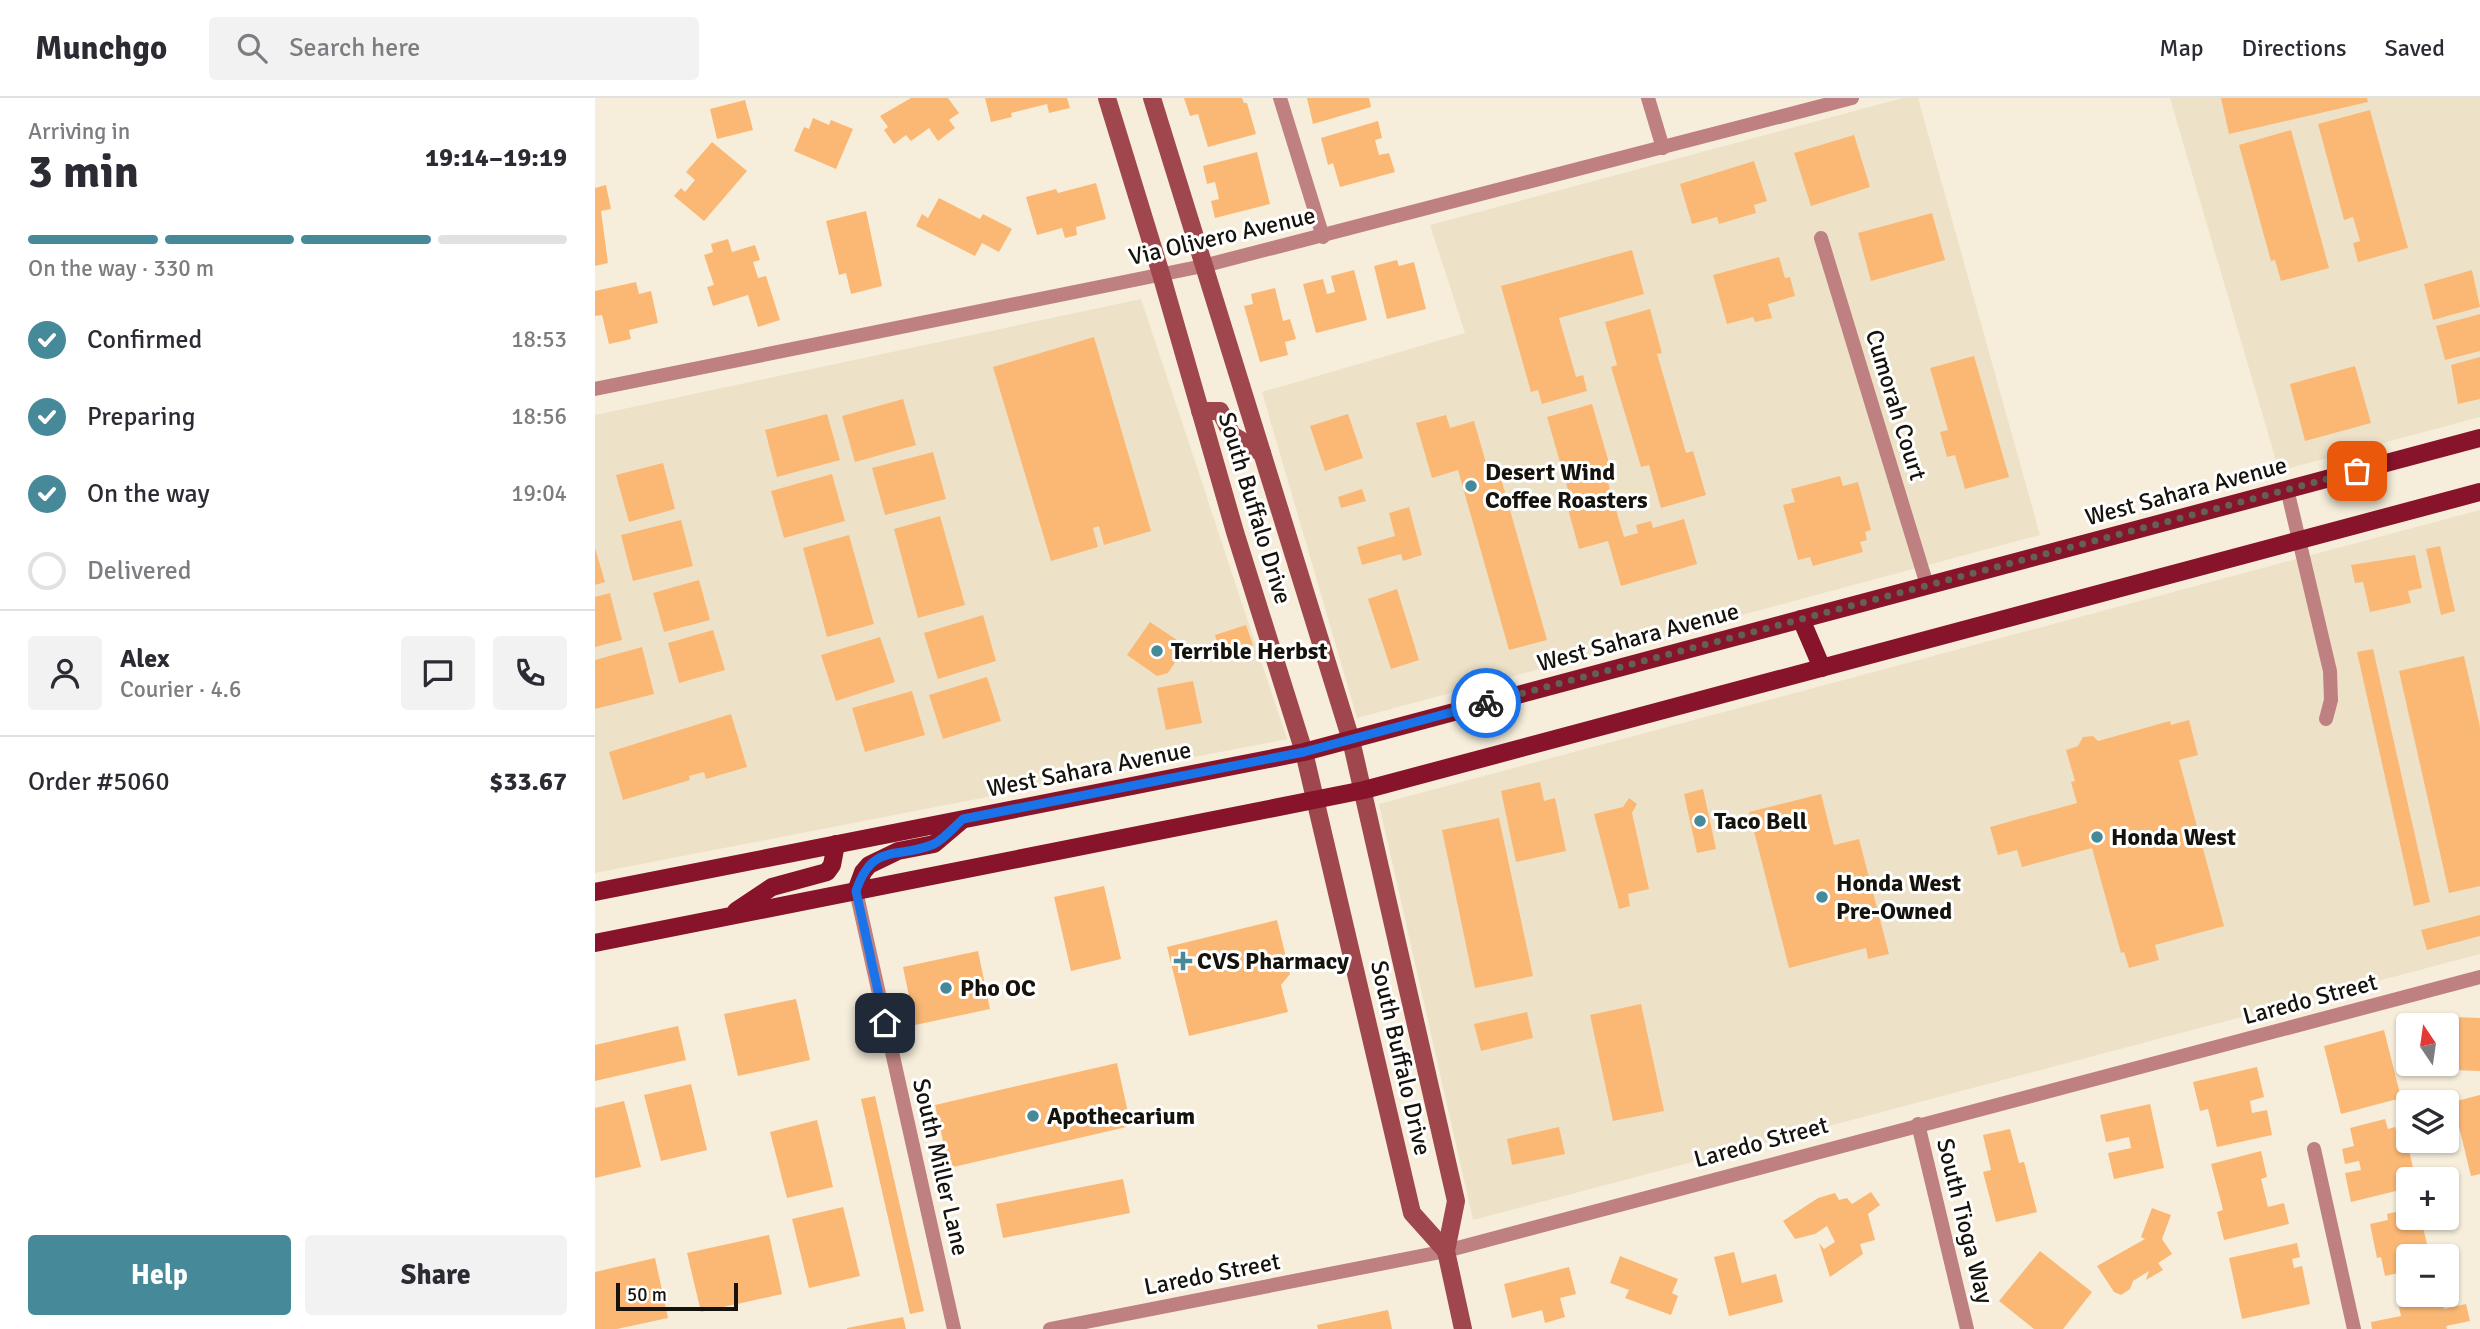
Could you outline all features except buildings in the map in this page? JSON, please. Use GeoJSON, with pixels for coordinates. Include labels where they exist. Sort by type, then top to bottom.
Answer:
{"type":"FeatureCollection","features":[{"type":"Feature","properties":{"kind":"main road","name":"South Buffalo Drive"},"geometry":{"type":"LineString","coordinates":[[1107,98],[1304,752],[1412,1213],[1446,1251]]}},
{"type":"Feature","properties":{"kind":"main road","name":"South Buffalo Drive"},"geometry":{"type":"LineString","coordinates":[[1152,98],[1351,740],[1364,790],[1456,1201],[1446,1251],[1463,1329]]}},
{"type":"Feature","properties":{"kind":"main road"},"geometry":{"type":"LineString","coordinates":[[1200,411],[1220,411],[1231,435],[1262,453]]}},
{"type":"Feature","properties":{"kind":"main road","name":"West Sahara Avenue"},"geometry":{"type":"LineString","coordinates":[[595,892],[1304,752],[2480,438]]}},
{"type":"Feature","properties":{"kind":"main road"},"geometry":{"type":"LineString","coordinates":[[595,943],[1364,790],[2480,492]]}},
{"type":"Feature","properties":{"kind":"main road"},"geometry":{"type":"LineString","coordinates":[[1801,619],[1822,668]]}},
{"type":"Feature","properties":{"kind":"main road"},"geometry":{"type":"LineString","coordinates":[[856,891],[863,872],[869,865],[898,850],[934,844],[963,819]]}},
{"type":"Feature","properties":{"kind":"main road"},"geometry":{"type":"LineString","coordinates":[[727,916],[772,887],[827,872],[832,865],[836,844]]}},
{"type":"Feature","properties":{"kind":"street"},"geometry":{"type":"LineString","coordinates":[[1280,98],[1323,237]]}},
{"type":"Feature","properties":{"kind":"street"},"geometry":{"type":"LineString","coordinates":[[1648,98],[1663,148]]}},
{"type":"Feature","properties":{"kind":"street","name":"Via Olivero Avenue"},"geometry":{"type":"LineString","coordinates":[[595,388],[1203,266],[1663,148],[1795,105],[1852,98]]}},
{"type":"Feature","properties":{"kind":"street","name":"Cumorah Court"},"geometry":{"type":"LineString","coordinates":[[1821,238],[1927,585]]}},
{"type":"Feature","properties":{"kind":"street"},"geometry":{"type":"LineString","coordinates":[[2287,489],[2330,671],[2331,700],[2326,719]]}},
{"type":"Feature","properties":{"kind":"street","name":"South Miller Lane"},"geometry":{"type":"LineString","coordinates":[[856,891],[954,1329]]}},
{"type":"Feature","properties":{"kind":"street","name":"Laredo Street"},"geometry":{"type":"LineString","coordinates":[[1049,1329],[1446,1251],[2480,977]]}},
{"type":"Feature","properties":{"kind":"street","name":"South Tioga Way"},"geometry":{"type":"LineString","coordinates":[[1918,1124],[1967,1329]]}},
{"type":"Feature","properties":{"kind":"street"},"geometry":{"type":"LineString","coordinates":[[2314,1149],[2354,1329]]}},
{"type":"Feature","properties":{"kind":"shaded area"},"geometry":{"type":"Polygon","coordinates":[[[1903,98],[1918,98],[2040,535],[1357,718],[1262,392],[1465,333],[1430,225],[1903,98]]]}},
{"type":"Feature","properties":{"kind":"shaded area"},"geometry":{"type":"Polygon","coordinates":[[[2170,98],[2480,98],[2480,417],[2279,471],[2170,98]]]}},
{"type":"Feature","properties":{"kind":"shaded area"},"geometry":{"type":"Polygon","coordinates":[[[1141,299],[1287,739],[595,873],[595,415],[1141,299]]]}},
{"type":"Feature","properties":{"kind":"shaded area"},"geometry":{"type":"Polygon","coordinates":[[[2480,510],[2480,954],[1473,1220],[1379,804],[2480,510]]]}},
{"type":"Feature","properties":{"kind":"way so far"},"geometry":{"type":"LineString","coordinates":[[1486,703],[2357,471]]}},
{"type":"Feature","properties":{"kind":"place","name":"Desert Wind Coffee Roasters"},"geometry":{"type":"Point","coordinates":[1471,486]}},
{"type":"Feature","properties":{"kind":"place","name":"Terrible Herbst"},"geometry":{"type":"Point","coordinates":[1157,651]}},
{"type":"Feature","properties":{"kind":"place","name":"Taco Bell"},"geometry":{"type":"Point","coordinates":[1700,821]}},
{"type":"Feature","properties":{"kind":"place","name":"Honda West"},"geometry":{"type":"Point","coordinates":[2097,837]}},
{"type":"Feature","properties":{"kind":"place","name":"Honda West Pre-Owned"},"geometry":{"type":"Point","coordinates":[1822,897]}},
{"type":"Feature","properties":{"kind":"place","name":"CVS Pharmacy"},"geometry":{"type":"Point","coordinates":[1183,961]}},
{"type":"Feature","properties":{"kind":"place","name":"Pho OC"},"geometry":{"type":"Point","coordinates":[946,988]}},
{"type":"Feature","properties":{"kind":"place","name":"Apothecarium"},"geometry":{"type":"Point","coordinates":[1033,1116]}},
{"type":"Feature","properties":{"kind":"route"},"geometry":{"type":"LineString","coordinates":[[885,1023],[856,891],[863,872],[869,865],[898,850],[934,844],[963,819],[1304,752],[1486,703]]}}]}
